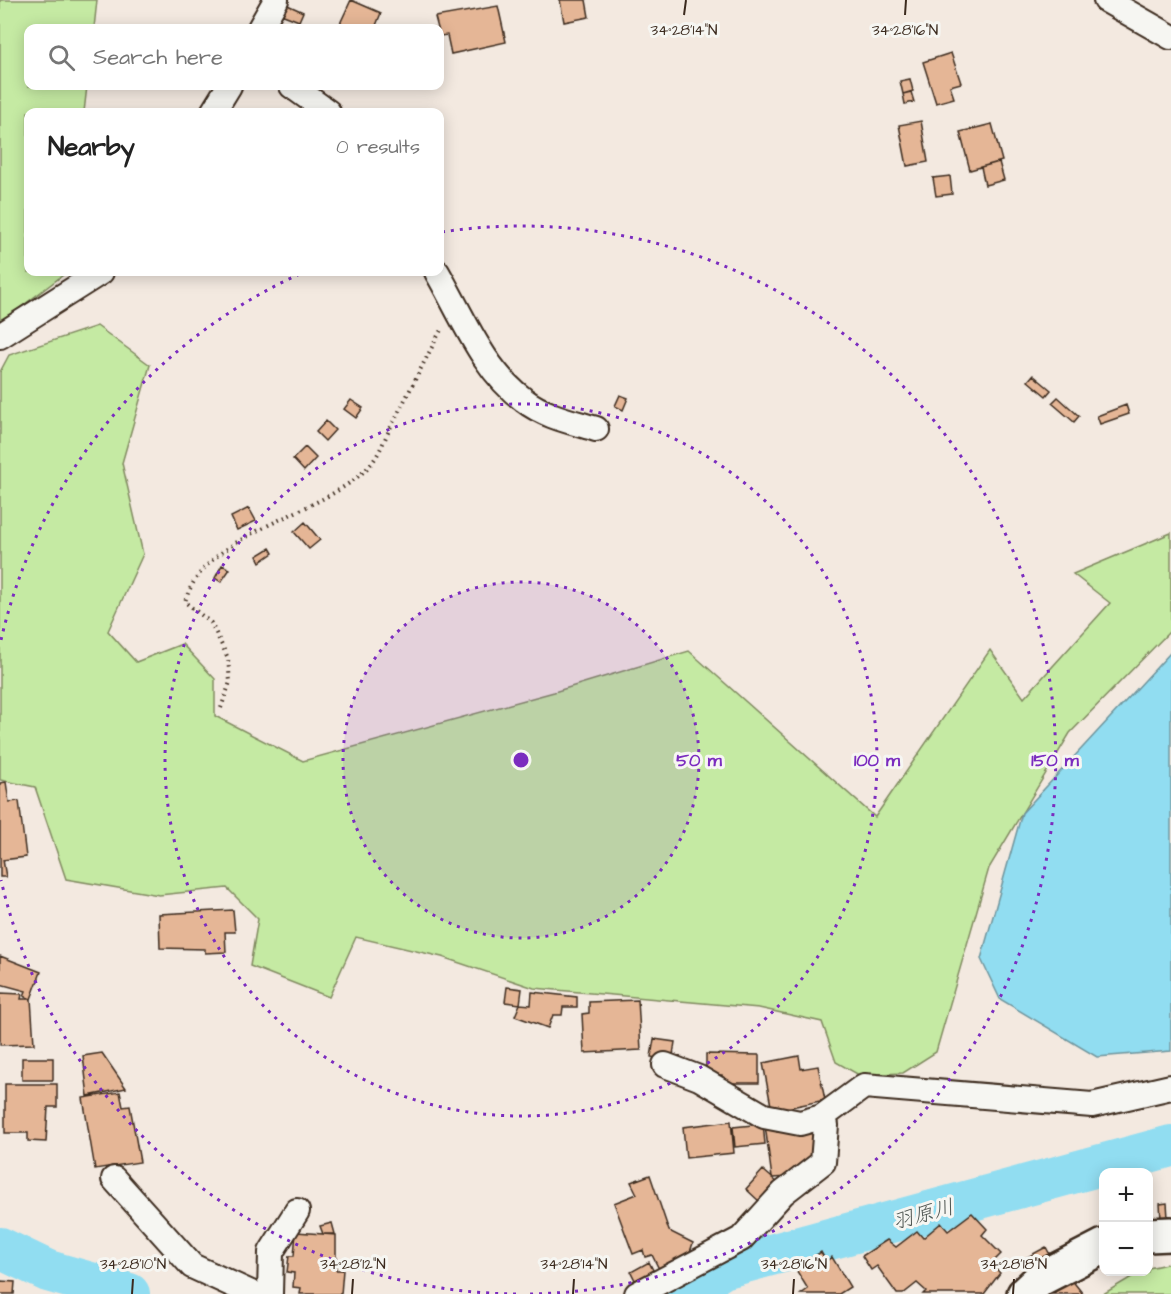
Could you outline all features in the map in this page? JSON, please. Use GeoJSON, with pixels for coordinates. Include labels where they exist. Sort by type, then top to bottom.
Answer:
{"type":"FeatureCollection","features":[{"type":"Feature","properties":{"kind":"main road"},"geometry":{"type":"LineString","coordinates":[[1153,1235],[1171,1234]]}},
{"type":"Feature","properties":{"kind":"main road"},"geometry":{"type":"LineString","coordinates":[[1024,1294],[1040,1279],[1099,1249]]}},
{"type":"Feature","properties":{"kind":"street"},"geometry":{"type":"LineString","coordinates":[[262,24],[276,0]]}},
{"type":"Feature","properties":{"kind":"street"},"geometry":{"type":"LineString","coordinates":[[1106,0],[1171,37]]}},
{"type":"Feature","properties":{"kind":"street"},"geometry":{"type":"LineString","coordinates":[[215,108],[227,90]]}},
{"type":"Feature","properties":{"kind":"street"},"geometry":{"type":"LineString","coordinates":[[298,90],[322,108]]}},
{"type":"Feature","properties":{"kind":"street"},"geometry":{"type":"LineString","coordinates":[[0,336],[95,276]]}},
{"type":"Feature","properties":{"kind":"street"},"geometry":{"type":"LineString","coordinates":[[438,276],[497,376],[525,402],[562,419],[596,429]]}},
{"type":"Feature","properties":{"kind":"street"},"geometry":{"type":"LineString","coordinates":[[665,1065],[699,1078],[764,1116],[800,1123],[822,1117],[864,1086],[1092,1105],[1171,1087]]}},
{"type":"Feature","properties":{"kind":"street"},"geometry":{"type":"LineString","coordinates":[[638,1294],[741,1239],[783,1193],[823,1162],[826,1125],[822,1117]]}},
{"type":"Feature","properties":{"kind":"street"},"geometry":{"type":"LineString","coordinates":[[114,1179],[192,1266],[253,1294]]}},
{"type":"Feature","properties":{"kind":"street"},"geometry":{"type":"LineString","coordinates":[[270,1294],[271,1252],[297,1211]]}},
{"type":"Feature","properties":{"kind":"path"},"geometry":{"type":"LineString","coordinates":[[221,708],[230,682],[228,658],[211,623],[185,602],[189,587],[213,560],[269,522],[349,485],[372,464],[455,303]]}},
{"type":"Feature","properties":{"kind":"green space"},"geometry":{"type":"Polygon","coordinates":[[[0,0],[97,0],[94,24],[24,24],[24,90],[87,90],[84,108],[24,108],[24,276],[62,276],[0,323],[0,0]]]}},
{"type":"Feature","properties":{"kind":"green space"},"geometry":{"type":"Polygon","coordinates":[[[97,326],[150,365],[122,463],[143,554],[108,631],[136,662],[182,644],[215,679],[215,716],[303,761],[554,692],[689,651],[875,817],[990,650],[1024,698],[1110,603],[1073,574],[1171,533],[1171,630],[1070,733],[989,868],[936,1052],[903,1073],[859,1075],[836,1062],[822,1022],[759,1008],[534,988],[442,957],[356,937],[329,997],[250,966],[258,919],[227,888],[159,895],[66,879],[35,787],[0,780],[0,372],[9,355],[97,326]]]}},
{"type":"Feature","properties":{"kind":"green space"},"geometry":{"type":"Polygon","coordinates":[[[1171,1263],[1171,1294],[1103,1294],[1133,1276],[1153,1276],[1153,1267],[1171,1263]]]}},
{"type":"Feature","properties":{"kind":"water"},"geometry":{"type":"Polygon","coordinates":[[[1171,652],[1171,1051],[1097,1057],[1000,999],[981,959],[1022,813],[1171,652]]]}},
{"type":"Feature","properties":{"kind":"building"},"geometry":{"type":"Polygon","coordinates":[[[351,0],[381,13],[377,24],[340,24],[351,0]]]}},
{"type":"Feature","properties":{"kind":"building"},"geometry":{"type":"Polygon","coordinates":[[[560,0],[586,0],[589,17],[564,22],[560,0]]]}},
{"type":"Feature","properties":{"kind":"building"},"geometry":{"type":"Polygon","coordinates":[[[283,3],[303,12],[299,21],[281,14],[279,19],[275,18],[283,3]]]}},
{"type":"Feature","properties":{"kind":"building"},"geometry":{"type":"Polygon","coordinates":[[[498,6],[506,42],[451,54],[447,35],[444,35],[444,24],[437,24],[435,17],[498,6]]]}},
{"type":"Feature","properties":{"kind":"building"},"geometry":{"type":"Polygon","coordinates":[[[951,53],[961,83],[950,86],[954,98],[936,103],[923,62],[951,53]]]}},
{"type":"Feature","properties":{"kind":"building"},"geometry":{"type":"Polygon","coordinates":[[[910,79],[913,91],[903,94],[900,81],[910,79]]]}},
{"type":"Feature","properties":{"kind":"building"},"geometry":{"type":"Polygon","coordinates":[[[911,92],[914,102],[905,104],[903,94],[911,92]]]}},
{"type":"Feature","properties":{"kind":"building"},"geometry":{"type":"Polygon","coordinates":[[[921,121],[928,162],[907,166],[899,125],[921,121]]]}},
{"type":"Feature","properties":{"kind":"building"},"geometry":{"type":"Polygon","coordinates":[[[992,124],[1002,161],[970,170],[960,132],[992,124]]]}},
{"type":"Feature","properties":{"kind":"building"},"geometry":{"type":"Polygon","coordinates":[[[999,162],[1004,180],[985,185],[981,167],[999,162]]]}},
{"type":"Feature","properties":{"kind":"building"},"geometry":{"type":"Polygon","coordinates":[[[950,176],[952,194],[936,196],[933,178],[950,176]]]}},
{"type":"Feature","properties":{"kind":"building"},"geometry":{"type":"Polygon","coordinates":[[[1033,375],[1051,390],[1046,396],[1028,381],[1033,375]]]}},
{"type":"Feature","properties":{"kind":"building"},"geometry":{"type":"Polygon","coordinates":[[[620,395],[628,398],[623,410],[615,406],[620,395]]]}},
{"type":"Feature","properties":{"kind":"building"},"geometry":{"type":"Polygon","coordinates":[[[1058,397],[1079,416],[1074,422],[1052,403],[1058,397]]]}},
{"type":"Feature","properties":{"kind":"building"},"geometry":{"type":"Polygon","coordinates":[[[351,400],[363,408],[356,418],[344,409],[351,400]]]}},
{"type":"Feature","properties":{"kind":"building"},"geometry":{"type":"Polygon","coordinates":[[[1126,405],[1129,414],[1100,424],[1097,416],[1126,405]]]}},
{"type":"Feature","properties":{"kind":"building"},"geometry":{"type":"Polygon","coordinates":[[[326,421],[335,430],[325,441],[316,432],[326,421]]]}},
{"type":"Feature","properties":{"kind":"building"},"geometry":{"type":"Polygon","coordinates":[[[305,447],[316,458],[304,471],[293,459],[305,447]]]}},
{"type":"Feature","properties":{"kind":"building"},"geometry":{"type":"Polygon","coordinates":[[[249,508],[256,521],[237,530],[231,517],[249,508]]]}},
{"type":"Feature","properties":{"kind":"building"},"geometry":{"type":"Polygon","coordinates":[[[305,522],[320,540],[309,549],[294,532],[305,522]]]}},
{"type":"Feature","properties":{"kind":"building"},"geometry":{"type":"Polygon","coordinates":[[[270,548],[273,553],[260,562],[257,556],[270,548]]]}},
{"type":"Feature","properties":{"kind":"building"},"geometry":{"type":"Polygon","coordinates":[[[222,565],[230,569],[221,582],[215,578],[222,565]]]}},
{"type":"Feature","properties":{"kind":"building"},"geometry":{"type":"Polygon","coordinates":[[[6,782],[9,802],[19,801],[26,857],[3,860],[6,877],[0,877],[0,783],[6,782]]]}},
{"type":"Feature","properties":{"kind":"building"},"geometry":{"type":"Polygon","coordinates":[[[233,910],[235,932],[225,932],[226,952],[205,953],[205,949],[160,948],[159,914],[233,910]]]}},
{"type":"Feature","properties":{"kind":"building"},"geometry":{"type":"Polygon","coordinates":[[[0,956],[41,972],[31,999],[24,996],[26,991],[0,984],[0,956]]]}},
{"type":"Feature","properties":{"kind":"building"},"geometry":{"type":"Polygon","coordinates":[[[507,987],[522,989],[520,1004],[505,1002],[507,987]]]}},
{"type":"Feature","properties":{"kind":"building"},"geometry":{"type":"Polygon","coordinates":[[[532,992],[577,997],[577,1007],[563,1007],[562,1015],[553,1015],[548,1028],[515,1016],[520,1004],[531,1005],[532,992]]]}},
{"type":"Feature","properties":{"kind":"building"},"geometry":{"type":"Polygon","coordinates":[[[0,993],[22,994],[21,999],[31,999],[34,1044],[0,1045],[0,993]]]}},
{"type":"Feature","properties":{"kind":"building"},"geometry":{"type":"Polygon","coordinates":[[[638,1000],[641,1050],[584,1053],[582,1014],[589,1013],[589,1002],[638,1000]]]}},
{"type":"Feature","properties":{"kind":"building"},"geometry":{"type":"Polygon","coordinates":[[[654,1039],[675,1042],[672,1061],[651,1057],[654,1039]]]}},
{"type":"Feature","properties":{"kind":"building"},"geometry":{"type":"Polygon","coordinates":[[[102,1053],[126,1088],[88,1096],[83,1056],[102,1053]]]}},
{"type":"Feature","properties":{"kind":"building"},"geometry":{"type":"Polygon","coordinates":[[[706,1054],[759,1055],[759,1083],[722,1083],[722,1075],[706,1075],[706,1054]]]}},
{"type":"Feature","properties":{"kind":"building"},"geometry":{"type":"Polygon","coordinates":[[[799,1056],[801,1069],[818,1066],[825,1100],[772,1111],[763,1063],[799,1056]]]}},
{"type":"Feature","properties":{"kind":"building"},"geometry":{"type":"Polygon","coordinates":[[[22,1058],[53,1058],[53,1080],[22,1080],[22,1058]]]}},
{"type":"Feature","properties":{"kind":"building"},"geometry":{"type":"Polygon","coordinates":[[[5,1084],[57,1084],[57,1107],[48,1107],[46,1142],[28,1141],[28,1133],[5,1133],[5,1084]]]}},
{"type":"Feature","properties":{"kind":"building"},"geometry":{"type":"Polygon","coordinates":[[[120,1092],[123,1107],[130,1106],[140,1162],[95,1169],[83,1098],[120,1092]]]}},
{"type":"Feature","properties":{"kind":"building"},"geometry":{"type":"Polygon","coordinates":[[[731,1121],[734,1153],[686,1158],[683,1127],[731,1121]]]}},
{"type":"Feature","properties":{"kind":"building"},"geometry":{"type":"Polygon","coordinates":[[[763,1124],[765,1144],[735,1147],[733,1127],[763,1124]]]}},
{"type":"Feature","properties":{"kind":"building"},"geometry":{"type":"Polygon","coordinates":[[[765,1125],[776,1125],[777,1132],[813,1129],[815,1153],[789,1177],[772,1178],[765,1125]]]}},
{"type":"Feature","properties":{"kind":"building"},"geometry":{"type":"Polygon","coordinates":[[[763,1170],[778,1183],[761,1203],[746,1189],[763,1170]]]}},
{"type":"Feature","properties":{"kind":"building"},"geometry":{"type":"Polygon","coordinates":[[[650,1175],[669,1231],[693,1243],[689,1255],[660,1271],[652,1255],[645,1257],[643,1250],[633,1254],[614,1203],[637,1194],[631,1182],[650,1175]]]}},
{"type":"Feature","properties":{"kind":"building"},"geometry":{"type":"Polygon","coordinates":[[[1167,1203],[1168,1218],[1161,1219],[1160,1204],[1167,1203]]]}},
{"type":"Feature","properties":{"kind":"building"},"geometry":{"type":"Polygon","coordinates":[[[972,1213],[987,1229],[982,1235],[1001,1254],[991,1264],[1000,1273],[984,1294],[923,1294],[926,1291],[917,1283],[903,1294],[897,1294],[877,1266],[871,1270],[862,1256],[887,1240],[896,1247],[917,1231],[923,1238],[941,1223],[948,1231],[972,1213]]]}},
{"type":"Feature","properties":{"kind":"building"},"geometry":{"type":"Polygon","coordinates":[[[332,1223],[335,1234],[323,1234],[320,1226],[332,1223]]]}},
{"type":"Feature","properties":{"kind":"building"},"geometry":{"type":"Polygon","coordinates":[[[296,1232],[336,1235],[336,1270],[343,1270],[341,1294],[300,1294],[301,1288],[293,1287],[294,1273],[287,1272],[289,1256],[294,1256],[296,1232]]]}},
{"type":"Feature","properties":{"kind":"building"},"geometry":{"type":"Polygon","coordinates":[[[1046,1247],[1051,1257],[1028,1270],[1022,1260],[1046,1247]]]}},
{"type":"Feature","properties":{"kind":"building"},"geometry":{"type":"Polygon","coordinates":[[[821,1252],[826,1261],[832,1257],[850,1287],[839,1294],[801,1294],[808,1289],[795,1268],[821,1252]]]}},
{"type":"Feature","properties":{"kind":"building"},"geometry":{"type":"Polygon","coordinates":[[[649,1262],[654,1272],[636,1282],[631,1272],[649,1262]]]}},
{"type":"Feature","properties":{"kind":"building"},"geometry":{"type":"Polygon","coordinates":[[[1071,1279],[1083,1294],[1052,1294],[1071,1279]]]}},
{"type":"Feature","properties":{"kind":"building"},"geometry":{"type":"Polygon","coordinates":[[[0,1281],[15,1282],[14,1294],[0,1294],[0,1281]]]}},
{"type":"Feature","properties":{"kind":"waterway","name":"羽原川"},"geometry":{"type":"LineString","coordinates":[[681,1294],[723,1268],[1171,1146]]}},
{"type":"Feature","properties":{"kind":"waterway","name":"羽原川"},"geometry":{"type":"LineString","coordinates":[[0,1248],[48,1271],[129,1294]]}}]}
